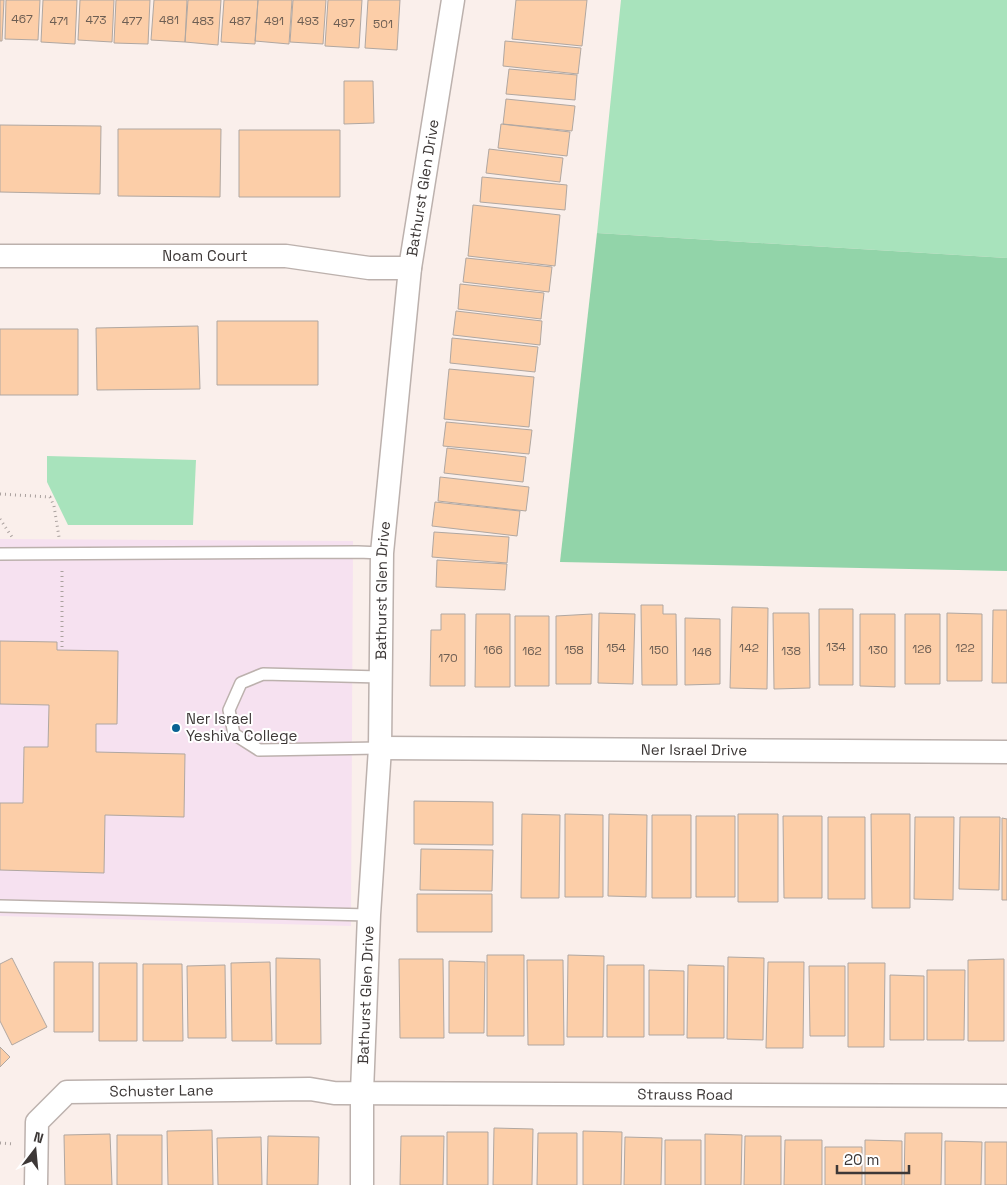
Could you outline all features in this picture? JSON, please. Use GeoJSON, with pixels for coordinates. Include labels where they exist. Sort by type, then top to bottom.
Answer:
{"type":"FeatureCollection","features":[{"type":"Feature","properties":{"kind":"street","name":"Bathurst Glen Drive"},"geometry":{"type":"LineString","coordinates":[[362,1185],[362,1092],[369,915],[380,748],[382,553],[410,268],[453,0]]}},
{"type":"Feature","properties":{"kind":"street","name":"Noam Court"},"geometry":{"type":"LineString","coordinates":[[0,256],[286,256],[369,268],[410,268]]}},
{"type":"Feature","properties":{"kind":"street","name":"Ner Israel Drive"},"geometry":{"type":"LineString","coordinates":[[380,748],[1007,752]]}},
{"type":"Feature","properties":{"kind":"street","name":"Schuster Lane"},"geometry":{"type":"LineString","coordinates":[[36,1185],[37,1122],[67,1092],[310,1089],[334,1093],[362,1092]]}},
{"type":"Feature","properties":{"kind":"street","name":"Strauss Road"},"geometry":{"type":"LineString","coordinates":[[362,1092],[1007,1096]]}},
{"type":"Feature","properties":{"kind":"lane"},"geometry":{"type":"LineString","coordinates":[[0,554],[382,553]]}},
{"type":"Feature","properties":{"kind":"lane"},"geometry":{"type":"LineString","coordinates":[[380,677],[263,674],[242,683],[230,710],[234,734],[259,750],[380,748]]}},
{"type":"Feature","properties":{"kind":"lane"},"geometry":{"type":"LineString","coordinates":[[0,906],[369,915]]}},
{"type":"Feature","properties":{"kind":"path"},"geometry":{"type":"LineString","coordinates":[[0,494],[50,496],[54,506],[62,554],[62,650]]}},
{"type":"Feature","properties":{"kind":"shaded area","name":"Ner Israel Yeshiva College"},"geometry":{"type":"Polygon","coordinates":[[[0,539],[353,541],[351,926],[0,916],[0,539]]]}},
{"type":"Feature","properties":{"kind":"green space"},"geometry":{"type":"Polygon","coordinates":[[[621,0],[1007,0],[1007,258],[597,233],[621,0]]]}},
{"type":"Feature","properties":{"kind":"green space"},"geometry":{"type":"Polygon","coordinates":[[[597,233],[1007,258],[1007,571],[560,562],[597,233]]]}},
{"type":"Feature","properties":{"kind":"green space"},"geometry":{"type":"Polygon","coordinates":[[[47,456],[196,460],[193,525],[68,525],[47,482],[47,456]]]}},
{"type":"Feature","properties":{"kind":"building"},"geometry":{"type":"Polygon","coordinates":[[[0,0],[4,0],[2,41],[0,41],[0,0]]]}},
{"type":"Feature","properties":{"kind":"building"},"geometry":{"type":"Polygon","coordinates":[[[6,0],[40,0],[38,40],[5,39],[6,0]]]}},
{"type":"Feature","properties":{"kind":"building"},"geometry":{"type":"Polygon","coordinates":[[[43,0],[77,0],[75,44],[41,42],[43,0]]]}},
{"type":"Feature","properties":{"kind":"building"},"geometry":{"type":"Polygon","coordinates":[[[80,0],[114,0],[112,42],[78,40],[80,0]]]}},
{"type":"Feature","properties":{"kind":"building"},"geometry":{"type":"Polygon","coordinates":[[[116,0],[150,0],[148,44],[114,43],[116,0]]]}},
{"type":"Feature","properties":{"kind":"building"},"geometry":{"type":"Polygon","coordinates":[[[154,0],[187,0],[185,42],[151,40],[154,0]]]}},
{"type":"Feature","properties":{"kind":"building"},"geometry":{"type":"Polygon","coordinates":[[[188,0],[221,0],[218,45],[185,42],[188,0]]]}},
{"type":"Feature","properties":{"kind":"building"},"geometry":{"type":"Polygon","coordinates":[[[224,0],[258,0],[255,44],[221,42],[224,0]]]}},
{"type":"Feature","properties":{"kind":"building"},"geometry":{"type":"Polygon","coordinates":[[[258,0],[292,0],[289,44],[255,41],[258,0]]]}},
{"type":"Feature","properties":{"kind":"building"},"geometry":{"type":"Polygon","coordinates":[[[293,0],[326,0],[323,44],[290,42],[293,0]]]}},
{"type":"Feature","properties":{"kind":"building"},"geometry":{"type":"Polygon","coordinates":[[[328,0],[362,0],[359,48],[325,46],[328,0]]]}},
{"type":"Feature","properties":{"kind":"building"},"geometry":{"type":"Polygon","coordinates":[[[368,0],[400,0],[397,50],[365,48],[368,0]]]}},
{"type":"Feature","properties":{"kind":"building"},"geometry":{"type":"Polygon","coordinates":[[[516,0],[587,0],[582,46],[512,39],[516,0]]]}},
{"type":"Feature","properties":{"kind":"building"},"geometry":{"type":"Polygon","coordinates":[[[505,41],[581,48],[578,74],[503,66],[505,41]]]}},
{"type":"Feature","properties":{"kind":"building"},"geometry":{"type":"Polygon","coordinates":[[[509,69],[577,75],[575,100],[506,94],[509,69]]]}},
{"type":"Feature","properties":{"kind":"building"},"geometry":{"type":"Polygon","coordinates":[[[344,81],[373,81],[374,123],[344,124],[344,81]]]}},
{"type":"Feature","properties":{"kind":"building"},"geometry":{"type":"Polygon","coordinates":[[[506,99],[575,106],[572,131],[503,124],[506,99]]]}},
{"type":"Feature","properties":{"kind":"building"},"geometry":{"type":"Polygon","coordinates":[[[501,124],[570,132],[567,156],[498,148],[501,124]]]}},
{"type":"Feature","properties":{"kind":"building"},"geometry":{"type":"Polygon","coordinates":[[[0,125],[101,126],[100,194],[0,192],[0,125]]]}},
{"type":"Feature","properties":{"kind":"building"},"geometry":{"type":"Polygon","coordinates":[[[118,129],[221,129],[220,197],[118,196],[118,129]]]}},
{"type":"Feature","properties":{"kind":"building"},"geometry":{"type":"Polygon","coordinates":[[[239,130],[340,130],[340,197],[239,197],[239,130]]]}},
{"type":"Feature","properties":{"kind":"building"},"geometry":{"type":"Polygon","coordinates":[[[489,149],[563,158],[560,182],[486,173],[489,149]]]}},
{"type":"Feature","properties":{"kind":"building"},"geometry":{"type":"Polygon","coordinates":[[[482,177],[567,185],[565,210],[480,202],[482,177]]]}},
{"type":"Feature","properties":{"kind":"building"},"geometry":{"type":"Polygon","coordinates":[[[473,205],[560,215],[555,266],[468,256],[473,205]]]}},
{"type":"Feature","properties":{"kind":"building"},"geometry":{"type":"Polygon","coordinates":[[[466,258],[552,267],[549,292],[463,282],[466,258]]]}},
{"type":"Feature","properties":{"kind":"building"},"geometry":{"type":"Polygon","coordinates":[[[460,284],[544,293],[541,319],[458,309],[460,284]]]}},
{"type":"Feature","properties":{"kind":"building"},"geometry":{"type":"Polygon","coordinates":[[[456,311],[542,321],[540,345],[453,335],[456,311]]]}},
{"type":"Feature","properties":{"kind":"building"},"geometry":{"type":"Polygon","coordinates":[[[217,321],[318,321],[318,385],[217,385],[217,321]]]}},
{"type":"Feature","properties":{"kind":"building"},"geometry":{"type":"Polygon","coordinates":[[[198,326],[200,389],[97,390],[96,328],[198,326]]]}},
{"type":"Feature","properties":{"kind":"building"},"geometry":{"type":"Polygon","coordinates":[[[0,329],[78,329],[78,395],[0,395],[0,329]]]}},
{"type":"Feature","properties":{"kind":"building"},"geometry":{"type":"Polygon","coordinates":[[[452,338],[538,347],[535,372],[450,363],[452,338]]]}},
{"type":"Feature","properties":{"kind":"building"},"geometry":{"type":"Polygon","coordinates":[[[449,369],[534,377],[529,427],[444,419],[449,369]]]}},
{"type":"Feature","properties":{"kind":"building"},"geometry":{"type":"Polygon","coordinates":[[[446,422],[532,430],[529,454],[443,446],[446,422]]]}},
{"type":"Feature","properties":{"kind":"building"},"geometry":{"type":"Polygon","coordinates":[[[447,448],[526,457],[523,482],[444,473],[447,448]]]}},
{"type":"Feature","properties":{"kind":"building"},"geometry":{"type":"Polygon","coordinates":[[[440,477],[529,487],[526,511],[438,501],[440,477]]]}},
{"type":"Feature","properties":{"kind":"building"},"geometry":{"type":"Polygon","coordinates":[[[435,502],[520,511],[517,536],[432,526],[435,502]]]}},
{"type":"Feature","properties":{"kind":"building"},"geometry":{"type":"Polygon","coordinates":[[[434,532],[509,537],[507,563],[432,557],[434,532]]]}},
{"type":"Feature","properties":{"kind":"building"},"geometry":{"type":"Polygon","coordinates":[[[437,560],[507,564],[505,590],[436,587],[437,560]]]}},
{"type":"Feature","properties":{"kind":"building"},"geometry":{"type":"Polygon","coordinates":[[[641,605],[663,605],[663,614],[676,614],[677,685],[642,685],[641,605]]]}},
{"type":"Feature","properties":{"kind":"building"},"geometry":{"type":"Polygon","coordinates":[[[732,607],[768,608],[767,689],[730,688],[732,607]]]}},
{"type":"Feature","properties":{"kind":"building"},"geometry":{"type":"Polygon","coordinates":[[[819,609],[853,609],[853,685],[819,685],[819,609]]]}},
{"type":"Feature","properties":{"kind":"building"},"geometry":{"type":"Polygon","coordinates":[[[993,610],[1007,610],[1007,683],[992,683],[993,610]]]}},
{"type":"Feature","properties":{"kind":"building"},"geometry":{"type":"Polygon","coordinates":[[[599,613],[635,614],[633,684],[598,683],[599,613]]]}},
{"type":"Feature","properties":{"kind":"building"},"geometry":{"type":"Polygon","coordinates":[[[773,613],[809,613],[810,688],[774,689],[773,613]]]}},
{"type":"Feature","properties":{"kind":"building"},"geometry":{"type":"Polygon","coordinates":[[[947,613],[982,614],[982,681],[947,681],[947,613]]]}},
{"type":"Feature","properties":{"kind":"building"},"geometry":{"type":"Polygon","coordinates":[[[441,614],[465,614],[465,686],[430,686],[431,630],[441,630],[441,614]]]}},
{"type":"Feature","properties":{"kind":"building"},"geometry":{"type":"Polygon","coordinates":[[[476,614],[510,614],[510,687],[475,687],[476,614]]]}},
{"type":"Feature","properties":{"kind":"building"},"geometry":{"type":"Polygon","coordinates":[[[592,614],[591,684],[556,684],[556,616],[592,614]]]}},
{"type":"Feature","properties":{"kind":"building"},"geometry":{"type":"Polygon","coordinates":[[[860,614],[895,614],[895,687],[860,686],[860,614]]]}},
{"type":"Feature","properties":{"kind":"building"},"geometry":{"type":"Polygon","coordinates":[[[905,614],[940,614],[940,684],[905,684],[905,614]]]}},
{"type":"Feature","properties":{"kind":"building"},"geometry":{"type":"Polygon","coordinates":[[[515,616],[549,616],[549,686],[515,686],[515,616]]]}},
{"type":"Feature","properties":{"kind":"building"},"geometry":{"type":"Polygon","coordinates":[[[685,618],[720,619],[720,684],[685,685],[685,618]]]}},
{"type":"Feature","properties":{"kind":"building"},"geometry":{"type":"Polygon","coordinates":[[[0,641],[57,642],[57,650],[118,651],[117,724],[96,724],[96,752],[185,754],[184,817],[105,815],[104,873],[0,870],[0,803],[23,803],[24,747],[48,747],[49,705],[0,704],[0,641]]]}},
{"type":"Feature","properties":{"kind":"building"},"geometry":{"type":"Polygon","coordinates":[[[414,801],[493,802],[493,845],[414,844],[414,801]]]}},
{"type":"Feature","properties":{"kind":"building"},"geometry":{"type":"Polygon","coordinates":[[[522,814],[560,815],[559,898],[521,898],[522,814]]]}},
{"type":"Feature","properties":{"kind":"building"},"geometry":{"type":"Polygon","coordinates":[[[565,814],[603,815],[603,897],[565,897],[565,814]]]}},
{"type":"Feature","properties":{"kind":"building"},"geometry":{"type":"Polygon","coordinates":[[[609,814],[647,815],[646,897],[608,896],[609,814]]]}},
{"type":"Feature","properties":{"kind":"building"},"geometry":{"type":"Polygon","coordinates":[[[738,814],[778,814],[778,902],[738,902],[738,814]]]}},
{"type":"Feature","properties":{"kind":"building"},"geometry":{"type":"Polygon","coordinates":[[[871,814],[910,814],[910,908],[872,908],[871,814]]]}},
{"type":"Feature","properties":{"kind":"building"},"geometry":{"type":"Polygon","coordinates":[[[652,815],[691,815],[691,898],[652,898],[652,815]]]}},
{"type":"Feature","properties":{"kind":"building"},"geometry":{"type":"Polygon","coordinates":[[[696,816],[735,816],[735,897],[696,897],[696,816]]]}},
{"type":"Feature","properties":{"kind":"building"},"geometry":{"type":"Polygon","coordinates":[[[783,816],[822,816],[822,898],[784,898],[783,816]]]}},
{"type":"Feature","properties":{"kind":"building"},"geometry":{"type":"Polygon","coordinates":[[[828,817],[865,817],[865,899],[828,899],[828,817]]]}},
{"type":"Feature","properties":{"kind":"building"},"geometry":{"type":"Polygon","coordinates":[[[915,817],[954,817],[953,900],[914,899],[915,817]]]}},
{"type":"Feature","properties":{"kind":"building"},"geometry":{"type":"Polygon","coordinates":[[[960,817],[1000,817],[999,890],[959,889],[960,817]]]}},
{"type":"Feature","properties":{"kind":"building"},"geometry":{"type":"Polygon","coordinates":[[[1002,818],[1007,819],[1007,900],[1002,900],[1002,818]]]}},
{"type":"Feature","properties":{"kind":"building"},"geometry":{"type":"Polygon","coordinates":[[[421,849],[493,850],[492,891],[420,890],[421,849]]]}},
{"type":"Feature","properties":{"kind":"building"},"geometry":{"type":"Polygon","coordinates":[[[417,894],[492,894],[492,932],[417,932],[417,894]]]}},
{"type":"Feature","properties":{"kind":"building"},"geometry":{"type":"Polygon","coordinates":[[[487,955],[524,955],[524,1036],[487,1036],[487,955]]]}},
{"type":"Feature","properties":{"kind":"building"},"geometry":{"type":"Polygon","coordinates":[[[568,955],[604,956],[603,1037],[567,1037],[568,955]]]}},
{"type":"Feature","properties":{"kind":"building"},"geometry":{"type":"Polygon","coordinates":[[[728,957],[764,958],[763,1040],[727,1039],[728,957]]]}},
{"type":"Feature","properties":{"kind":"building"},"geometry":{"type":"Polygon","coordinates":[[[12,958],[47,1027],[12,1045],[0,1021],[0,964],[12,958]]]}},
{"type":"Feature","properties":{"kind":"building"},"geometry":{"type":"Polygon","coordinates":[[[276,958],[320,959],[321,1044],[276,1044],[276,958]]]}},
{"type":"Feature","properties":{"kind":"building"},"geometry":{"type":"Polygon","coordinates":[[[399,959],[443,959],[444,1038],[400,1038],[399,959]]]}},
{"type":"Feature","properties":{"kind":"building"},"geometry":{"type":"Polygon","coordinates":[[[1004,959],[1004,1041],[968,1041],[968,960],[1004,959]]]}},
{"type":"Feature","properties":{"kind":"building"},"geometry":{"type":"Polygon","coordinates":[[[527,960],[563,960],[564,1045],[528,1045],[527,960]]]}},
{"type":"Feature","properties":{"kind":"building"},"geometry":{"type":"Polygon","coordinates":[[[449,961],[485,962],[484,1033],[449,1033],[449,961]]]}},
{"type":"Feature","properties":{"kind":"building"},"geometry":{"type":"Polygon","coordinates":[[[54,962],[93,962],[93,1032],[54,1032],[54,962]]]}},
{"type":"Feature","properties":{"kind":"building"},"geometry":{"type":"Polygon","coordinates":[[[270,962],[272,1041],[232,1041],[231,963],[270,962]]]}},
{"type":"Feature","properties":{"kind":"building"},"geometry":{"type":"Polygon","coordinates":[[[768,962],[804,962],[803,1048],[766,1048],[768,962]]]}},
{"type":"Feature","properties":{"kind":"building"},"geometry":{"type":"Polygon","coordinates":[[[99,963],[137,963],[137,1041],[99,1041],[99,963]]]}},
{"type":"Feature","properties":{"kind":"building"},"geometry":{"type":"Polygon","coordinates":[[[848,963],[885,963],[884,1047],[848,1047],[848,963]]]}},
{"type":"Feature","properties":{"kind":"building"},"geometry":{"type":"Polygon","coordinates":[[[143,964],[182,964],[183,1041],[143,1041],[143,964]]]}},
{"type":"Feature","properties":{"kind":"building"},"geometry":{"type":"Polygon","coordinates":[[[225,965],[226,1038],[188,1038],[187,966],[225,965]]]}},
{"type":"Feature","properties":{"kind":"building"},"geometry":{"type":"Polygon","coordinates":[[[607,965],[644,965],[644,1037],[607,1037],[607,965]]]}},
{"type":"Feature","properties":{"kind":"building"},"geometry":{"type":"Polygon","coordinates":[[[688,965],[724,966],[724,1038],[687,1038],[688,965]]]}},
{"type":"Feature","properties":{"kind":"building"},"geometry":{"type":"Polygon","coordinates":[[[809,966],[845,966],[845,1036],[810,1036],[809,966]]]}},
{"type":"Feature","properties":{"kind":"building"},"geometry":{"type":"Polygon","coordinates":[[[649,970],[684,971],[684,1035],[649,1035],[649,970]]]}},
{"type":"Feature","properties":{"kind":"building"},"geometry":{"type":"Polygon","coordinates":[[[927,970],[965,970],[964,1040],[927,1040],[927,970]]]}},
{"type":"Feature","properties":{"kind":"building"},"geometry":{"type":"Polygon","coordinates":[[[890,975],[924,976],[924,1040],[890,1040],[890,975]]]}},
{"type":"Feature","properties":{"kind":"building"},"geometry":{"type":"Polygon","coordinates":[[[0,1047],[10,1057],[0,1067],[0,1047]]]}},
{"type":"Feature","properties":{"kind":"building"},"geometry":{"type":"Polygon","coordinates":[[[494,1128],[533,1129],[532,1185],[493,1185],[494,1128]]]}},
{"type":"Feature","properties":{"kind":"building"},"geometry":{"type":"Polygon","coordinates":[[[212,1130],[213,1185],[168,1185],[167,1131],[212,1130]]]}},
{"type":"Feature","properties":{"kind":"building"},"geometry":{"type":"Polygon","coordinates":[[[583,1131],[622,1132],[621,1185],[583,1185],[583,1131]]]}},
{"type":"Feature","properties":{"kind":"building"},"geometry":{"type":"Polygon","coordinates":[[[447,1132],[488,1132],[488,1185],[447,1185],[447,1132]]]}},
{"type":"Feature","properties":{"kind":"building"},"geometry":{"type":"Polygon","coordinates":[[[538,1133],[577,1133],[577,1185],[537,1185],[538,1133]]]}},
{"type":"Feature","properties":{"kind":"building"},"geometry":{"type":"Polygon","coordinates":[[[905,1133],[942,1133],[941,1185],[904,1185],[905,1133]]]}},
{"type":"Feature","properties":{"kind":"building"},"geometry":{"type":"Polygon","coordinates":[[[110,1134],[112,1185],[65,1185],[64,1135],[110,1134]]]}},
{"type":"Feature","properties":{"kind":"building"},"geometry":{"type":"Polygon","coordinates":[[[705,1134],[742,1135],[741,1185],[705,1185],[705,1134]]]}},
{"type":"Feature","properties":{"kind":"building"},"geometry":{"type":"Polygon","coordinates":[[[117,1135],[162,1135],[162,1185],[117,1185],[117,1135]]]}},
{"type":"Feature","properties":{"kind":"building"},"geometry":{"type":"Polygon","coordinates":[[[268,1136],[319,1137],[318,1185],[267,1185],[268,1136]]]}},
{"type":"Feature","properties":{"kind":"building"},"geometry":{"type":"Polygon","coordinates":[[[401,1136],[444,1136],[443,1185],[400,1185],[401,1136]]]}},
{"type":"Feature","properties":{"kind":"building"},"geometry":{"type":"Polygon","coordinates":[[[745,1136],[781,1136],[781,1185],[744,1185],[745,1136]]]}},
{"type":"Feature","properties":{"kind":"building"},"geometry":{"type":"Polygon","coordinates":[[[261,1137],[262,1185],[218,1185],[217,1138],[261,1137]]]}},
{"type":"Feature","properties":{"kind":"building"},"geometry":{"type":"Polygon","coordinates":[[[625,1137],[662,1138],[661,1185],[624,1185],[625,1137]]]}},
{"type":"Feature","properties":{"kind":"building"},"geometry":{"type":"Polygon","coordinates":[[[665,1140],[701,1140],[701,1185],[665,1185],[665,1140]]]}},
{"type":"Feature","properties":{"kind":"building"},"geometry":{"type":"Polygon","coordinates":[[[785,1140],[822,1140],[822,1185],[784,1185],[785,1140]]]}},
{"type":"Feature","properties":{"kind":"building"},"geometry":{"type":"Polygon","coordinates":[[[865,1140],[902,1141],[902,1185],[865,1185],[865,1140]]]}},
{"type":"Feature","properties":{"kind":"building"},"geometry":{"type":"Polygon","coordinates":[[[945,1141],[982,1142],[981,1185],[945,1185],[945,1141]]]}},
{"type":"Feature","properties":{"kind":"building"},"geometry":{"type":"Polygon","coordinates":[[[985,1142],[1007,1142],[1007,1185],[985,1185],[985,1142]]]}},
{"type":"Feature","properties":{"kind":"building"},"geometry":{"type":"Polygon","coordinates":[[[825,1147],[862,1147],[862,1185],[825,1185],[825,1147]]]}},
{"type":"Feature","properties":{"kind":"place","name":"Ner Israel Yeshiva College"},"geometry":{"type":"Point","coordinates":[176,728]}}]}
